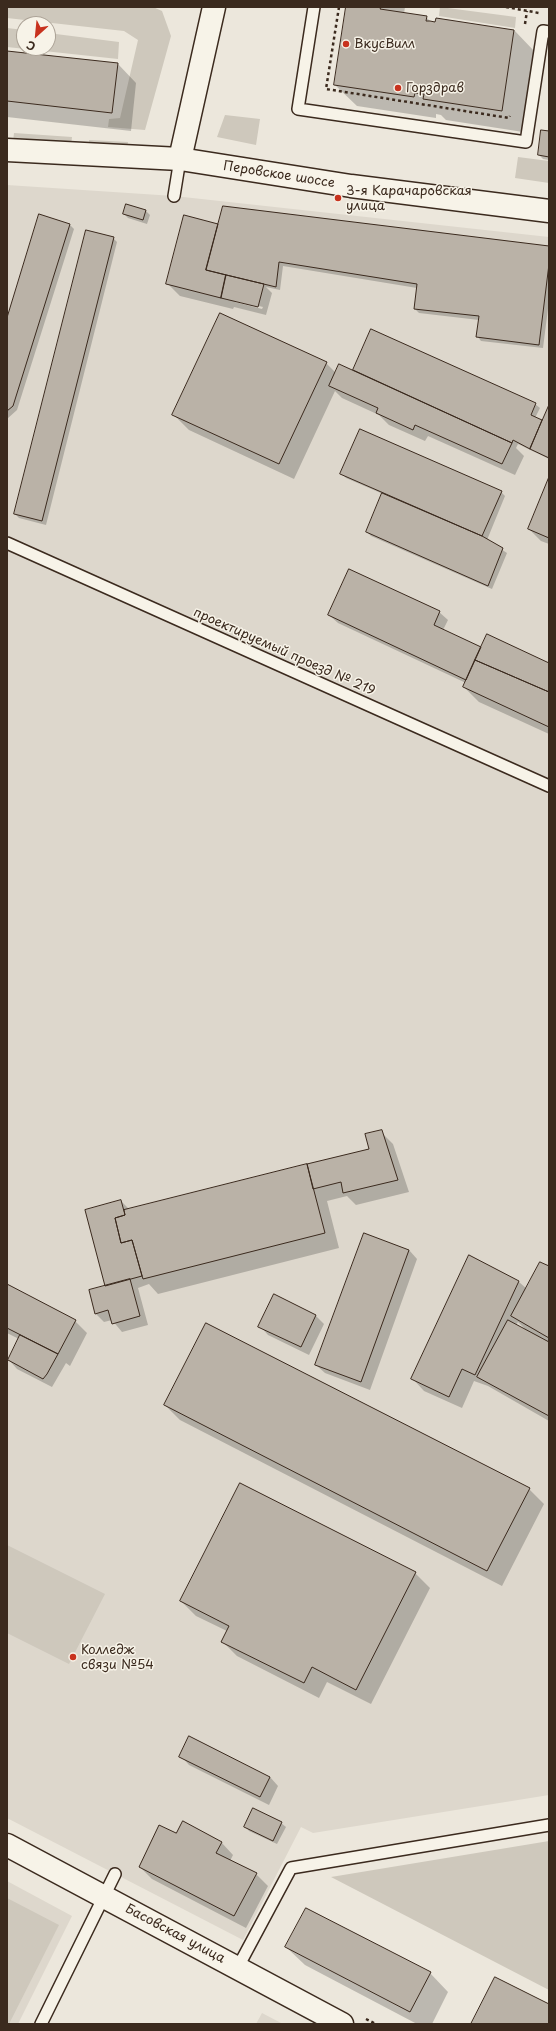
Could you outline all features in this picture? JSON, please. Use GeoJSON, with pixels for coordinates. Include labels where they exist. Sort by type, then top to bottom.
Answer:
{"type":"FeatureCollection","features":[{"type":"Feature","properties":{"kind":"street"},"geometry":{"type":"LineString","coordinates":[[180,159],[214,7]]}},
{"type":"Feature","properties":{"kind":"street","name":"Перовское шоссе"},"geometry":{"type":"LineString","coordinates":[[7,150],[180,159],[351,186],[549,211]]}},
{"type":"Feature","properties":{"kind":"street","name":"Басовская улица"},"geometry":{"type":"LineString","coordinates":[[7,1845],[238,1967],[342,2024]]}},
{"type":"Feature","properties":{"kind":"lane"},"geometry":{"type":"LineString","coordinates":[[314,7],[298,109],[526,142],[544,31],[549,32]]}},
{"type":"Feature","properties":{"kind":"lane"},"geometry":{"type":"LineString","coordinates":[[174,196],[180,159]]}},
{"type":"Feature","properties":{"kind":"lane","name":"проектируемый проезд № 219"},"geometry":{"type":"LineString","coordinates":[[7,543],[549,786]]}},
{"type":"Feature","properties":{"kind":"lane"},"geometry":{"type":"LineString","coordinates":[[238,1967],[287,1866],[549,1824]]}},
{"type":"Feature","properties":{"kind":"lane"},"geometry":{"type":"LineString","coordinates":[[41,2024],[115,1874]]}},
{"type":"Feature","properties":{"kind":"path"},"geometry":{"type":"LineString","coordinates":[[339,7],[326,89],[509,118],[510,110]]}},
{"type":"Feature","properties":{"kind":"path"},"geometry":{"type":"LineString","coordinates":[[506,7],[527,11],[524,26]]}},
{"type":"Feature","properties":{"kind":"shaded area"},"geometry":{"type":"Polygon","coordinates":[[[7,7],[153,7],[162,11],[171,36],[145,130],[108,127],[109,119],[120,118],[138,40],[124,31],[56,23],[56,16],[16,16],[16,19],[7,18],[7,7]]]}},
{"type":"Feature","properties":{"kind":"shaded area"},"geometry":{"type":"Polygon","coordinates":[[[440,7],[516,17],[515,28],[439,16],[440,7]]]}},
{"type":"Feature","properties":{"kind":"shaded area"},"geometry":{"type":"Polygon","coordinates":[[[7,28],[16,29],[16,48],[7,47],[7,28]]]}},
{"type":"Feature","properties":{"kind":"shaded area"},"geometry":{"type":"Polygon","coordinates":[[[56,34],[119,42],[118,59],[56,52],[56,34]]]}},
{"type":"Feature","properties":{"kind":"shaded area"},"geometry":{"type":"Polygon","coordinates":[[[225,115],[260,119],[256,145],[217,137],[225,115]]]}},
{"type":"Feature","properties":{"kind":"shaded area"},"geometry":{"type":"Polygon","coordinates":[[[14,133],[72,137],[71,146],[13,142],[14,133]]]}},
{"type":"Feature","properties":{"kind":"shaded area"},"geometry":{"type":"Polygon","coordinates":[[[89,140],[128,142],[127,150],[89,147],[89,140]]]}},
{"type":"Feature","properties":{"kind":"shaded area"},"geometry":{"type":"Polygon","coordinates":[[[518,157],[549,161],[549,183],[515,178],[518,157]]]}},
{"type":"Feature","properties":{"kind":"shaded area"},"geometry":{"type":"Polygon","coordinates":[[[7,185],[174,196],[549,237],[549,1795],[313,1833],[301,1827],[243,1940],[7,1818],[7,185]]]}},
{"type":"Feature","properties":{"kind":"shaded area"},"geometry":{"type":"Polygon","coordinates":[[[7,1545],[105,1594],[69,1664],[7,1633],[7,1545]]]}},
{"type":"Feature","properties":{"kind":"shaded area"},"geometry":{"type":"Polygon","coordinates":[[[549,1841],[549,1990],[331,1877],[549,1841]]]}},
{"type":"Feature","properties":{"kind":"shaded area"},"geometry":{"type":"Polygon","coordinates":[[[7,1881],[72,1916],[18,2024],[7,2024],[7,1881]]]}},
{"type":"Feature","properties":{"kind":"shaded area"},"geometry":{"type":"Polygon","coordinates":[[[7,1898],[59,1925],[9,2024],[7,2024],[7,1898]]]}},
{"type":"Feature","properties":{"kind":"shaded area"},"geometry":{"type":"Polygon","coordinates":[[[262,2013],[283,2024],[256,2024],[262,2013]]]}},
{"type":"Feature","properties":{"kind":"building"},"geometry":{"type":"Polygon","coordinates":[[[346,7],[381,7],[380,9],[427,16],[426,21],[435,22],[436,18],[514,30],[502,111],[423,99],[424,94],[415,93],[414,97],[334,85],[346,7]]]}},
{"type":"Feature","properties":{"kind":"building"},"geometry":{"type":"Polygon","coordinates":[[[7,51],[16,52],[16,56],[53,56],[118,63],[112,113],[7,101],[7,51]]]}},
{"type":"Feature","properties":{"kind":"building"},"geometry":{"type":"Polygon","coordinates":[[[541,130],[549,131],[549,157],[538,155],[541,130]]]}},
{"type":"Feature","properties":{"kind":"building"},"geometry":{"type":"Polygon","coordinates":[[[126,204],[146,210],[143,220],[123,214],[126,204]]]}},
{"type":"Feature","properties":{"kind":"building"},"geometry":{"type":"Polygon","coordinates":[[[223,206],[549,246],[549,264],[539,345],[476,337],[479,316],[414,309],[417,284],[279,262],[276,287],[206,270],[223,206]]]}},
{"type":"Feature","properties":{"kind":"building"},"geometry":{"type":"Polygon","coordinates":[[[39,214],[70,224],[13,406],[7,411],[7,318],[39,214]]]}},
{"type":"Feature","properties":{"kind":"building"},"geometry":{"type":"Polygon","coordinates":[[[184,215],[218,224],[206,270],[226,275],[221,298],[166,284],[184,215]]]}},
{"type":"Feature","properties":{"kind":"building"},"geometry":{"type":"Polygon","coordinates":[[[86,230],[114,237],[42,521],[14,514],[86,230]]]}},
{"type":"Feature","properties":{"kind":"building"},"geometry":{"type":"Polygon","coordinates":[[[226,275],[264,284],[258,307],[221,298],[226,275]]]}},
{"type":"Feature","properties":{"kind":"building"},"geometry":{"type":"Polygon","coordinates":[[[220,313],[327,362],[279,464],[172,415],[220,313]]]}},
{"type":"Feature","properties":{"kind":"building"},"geometry":{"type":"Polygon","coordinates":[[[371,329],[536,403],[531,415],[542,420],[530,449],[513,440],[512,443],[353,370],[371,329]]]}},
{"type":"Feature","properties":{"kind":"building"},"geometry":{"type":"Polygon","coordinates":[[[339,364],[512,443],[502,464],[415,425],[413,430],[376,413],[378,408],[329,386],[339,364]]]}},
{"type":"Feature","properties":{"kind":"building"},"geometry":{"type":"Polygon","coordinates":[[[549,405],[549,458],[530,449],[549,405]]]}},
{"type":"Feature","properties":{"kind":"building"},"geometry":{"type":"Polygon","coordinates":[[[360,429],[502,491],[482,536],[340,474],[360,429]]]}},
{"type":"Feature","properties":{"kind":"building"},"geometry":{"type":"Polygon","coordinates":[[[549,477],[549,538],[528,529],[549,477]]]}},
{"type":"Feature","properties":{"kind":"building"},"geometry":{"type":"Polygon","coordinates":[[[382,493],[482,536],[503,548],[488,586],[366,532],[382,493]]]}},
{"type":"Feature","properties":{"kind":"building"},"geometry":{"type":"Polygon","coordinates":[[[349,569],[440,611],[434,625],[481,647],[466,680],[328,615],[349,569]]]}},
{"type":"Feature","properties":{"kind":"building"},"geometry":{"type":"Polygon","coordinates":[[[487,634],[549,663],[549,692],[475,660],[487,634]]]}},
{"type":"Feature","properties":{"kind":"building"},"geometry":{"type":"Polygon","coordinates":[[[475,660],[549,692],[549,727],[463,687],[475,660]]]}},
{"type":"Feature","properties":{"kind":"building"},"geometry":{"type":"Polygon","coordinates":[[[382,1130],[398,1180],[343,1193],[341,1182],[313,1189],[307,1164],[369,1149],[365,1134],[382,1130]]]}},
{"type":"Feature","properties":{"kind":"building"},"geometry":{"type":"Polygon","coordinates":[[[307,1164],[325,1233],[143,1279],[132,1240],[121,1243],[115,1218],[125,1215],[124,1210],[307,1164]]]}},
{"type":"Feature","properties":{"kind":"building"},"geometry":{"type":"Polygon","coordinates":[[[121,1200],[125,1215],[115,1218],[121,1243],[132,1240],[142,1276],[105,1286],[85,1210],[121,1200]]]}},
{"type":"Feature","properties":{"kind":"building"},"geometry":{"type":"Polygon","coordinates":[[[364,1233],[409,1250],[361,1382],[315,1365],[364,1233]]]}},
{"type":"Feature","properties":{"kind":"building"},"geometry":{"type":"Polygon","coordinates":[[[469,1255],[519,1281],[475,1375],[462,1369],[449,1397],[411,1379],[469,1255]]]}},
{"type":"Feature","properties":{"kind":"building"},"geometry":{"type":"Polygon","coordinates":[[[540,1262],[549,1266],[549,1338],[511,1316],[540,1262]]]}},
{"type":"Feature","properties":{"kind":"building"},"geometry":{"type":"Polygon","coordinates":[[[130,1279],[140,1316],[112,1324],[108,1310],[95,1314],[89,1290],[130,1279]]]}},
{"type":"Feature","properties":{"kind":"building"},"geometry":{"type":"Polygon","coordinates":[[[7,1284],[76,1320],[58,1354],[7,1328],[7,1284]]]}},
{"type":"Feature","properties":{"kind":"building"},"geometry":{"type":"Polygon","coordinates":[[[274,1294],[316,1315],[301,1347],[258,1327],[274,1294]]]}},
{"type":"Feature","properties":{"kind":"building"},"geometry":{"type":"Polygon","coordinates":[[[508,1320],[549,1342],[549,1416],[477,1377],[508,1320]]]}},
{"type":"Feature","properties":{"kind":"building"},"geometry":{"type":"Polygon","coordinates":[[[206,1323],[530,1488],[487,1571],[164,1405],[206,1323]]]}},
{"type":"Feature","properties":{"kind":"building"},"geometry":{"type":"Polygon","coordinates":[[[20,1335],[58,1354],[43,1379],[8,1360],[20,1335]]]}},
{"type":"Feature","properties":{"kind":"building"},"geometry":{"type":"Polygon","coordinates":[[[240,1483],[416,1572],[356,1690],[312,1667],[304,1683],[221,1642],[229,1626],[180,1601],[240,1483]]]}},
{"type":"Feature","properties":{"kind":"building"},"geometry":{"type":"Polygon","coordinates":[[[189,1736],[270,1777],[260,1797],[179,1757],[189,1736]]]}},
{"type":"Feature","properties":{"kind":"building"},"geometry":{"type":"Polygon","coordinates":[[[253,1808],[282,1822],[273,1841],[244,1827],[253,1808]]]}},
{"type":"Feature","properties":{"kind":"building"},"geometry":{"type":"Polygon","coordinates":[[[183,1821],[222,1842],[216,1853],[257,1873],[234,1916],[139,1867],[159,1825],[176,1833],[183,1821]]]}},
{"type":"Feature","properties":{"kind":"building"},"geometry":{"type":"Polygon","coordinates":[[[306,1908],[431,1972],[410,2012],[285,1947],[306,1908]]]}},
{"type":"Feature","properties":{"kind":"building"},"geometry":{"type":"Polygon","coordinates":[[[495,1977],[549,2004],[549,2024],[471,2024],[495,1977]]]}},
{"type":"Feature","properties":{"kind":"place","name":"ВкусВилл"},"geometry":{"type":"Point","coordinates":[346,44]}},
{"type":"Feature","properties":{"kind":"place","name":"Горздрав"},"geometry":{"type":"Point","coordinates":[398,88]}},
{"type":"Feature","properties":{"kind":"place","name":"3-я Карачаровская улица"},"geometry":{"type":"Point","coordinates":[338,198]}},
{"type":"Feature","properties":{"kind":"place","name":"Колледж связи №54"},"geometry":{"type":"Point","coordinates":[73,1657]}}]}
